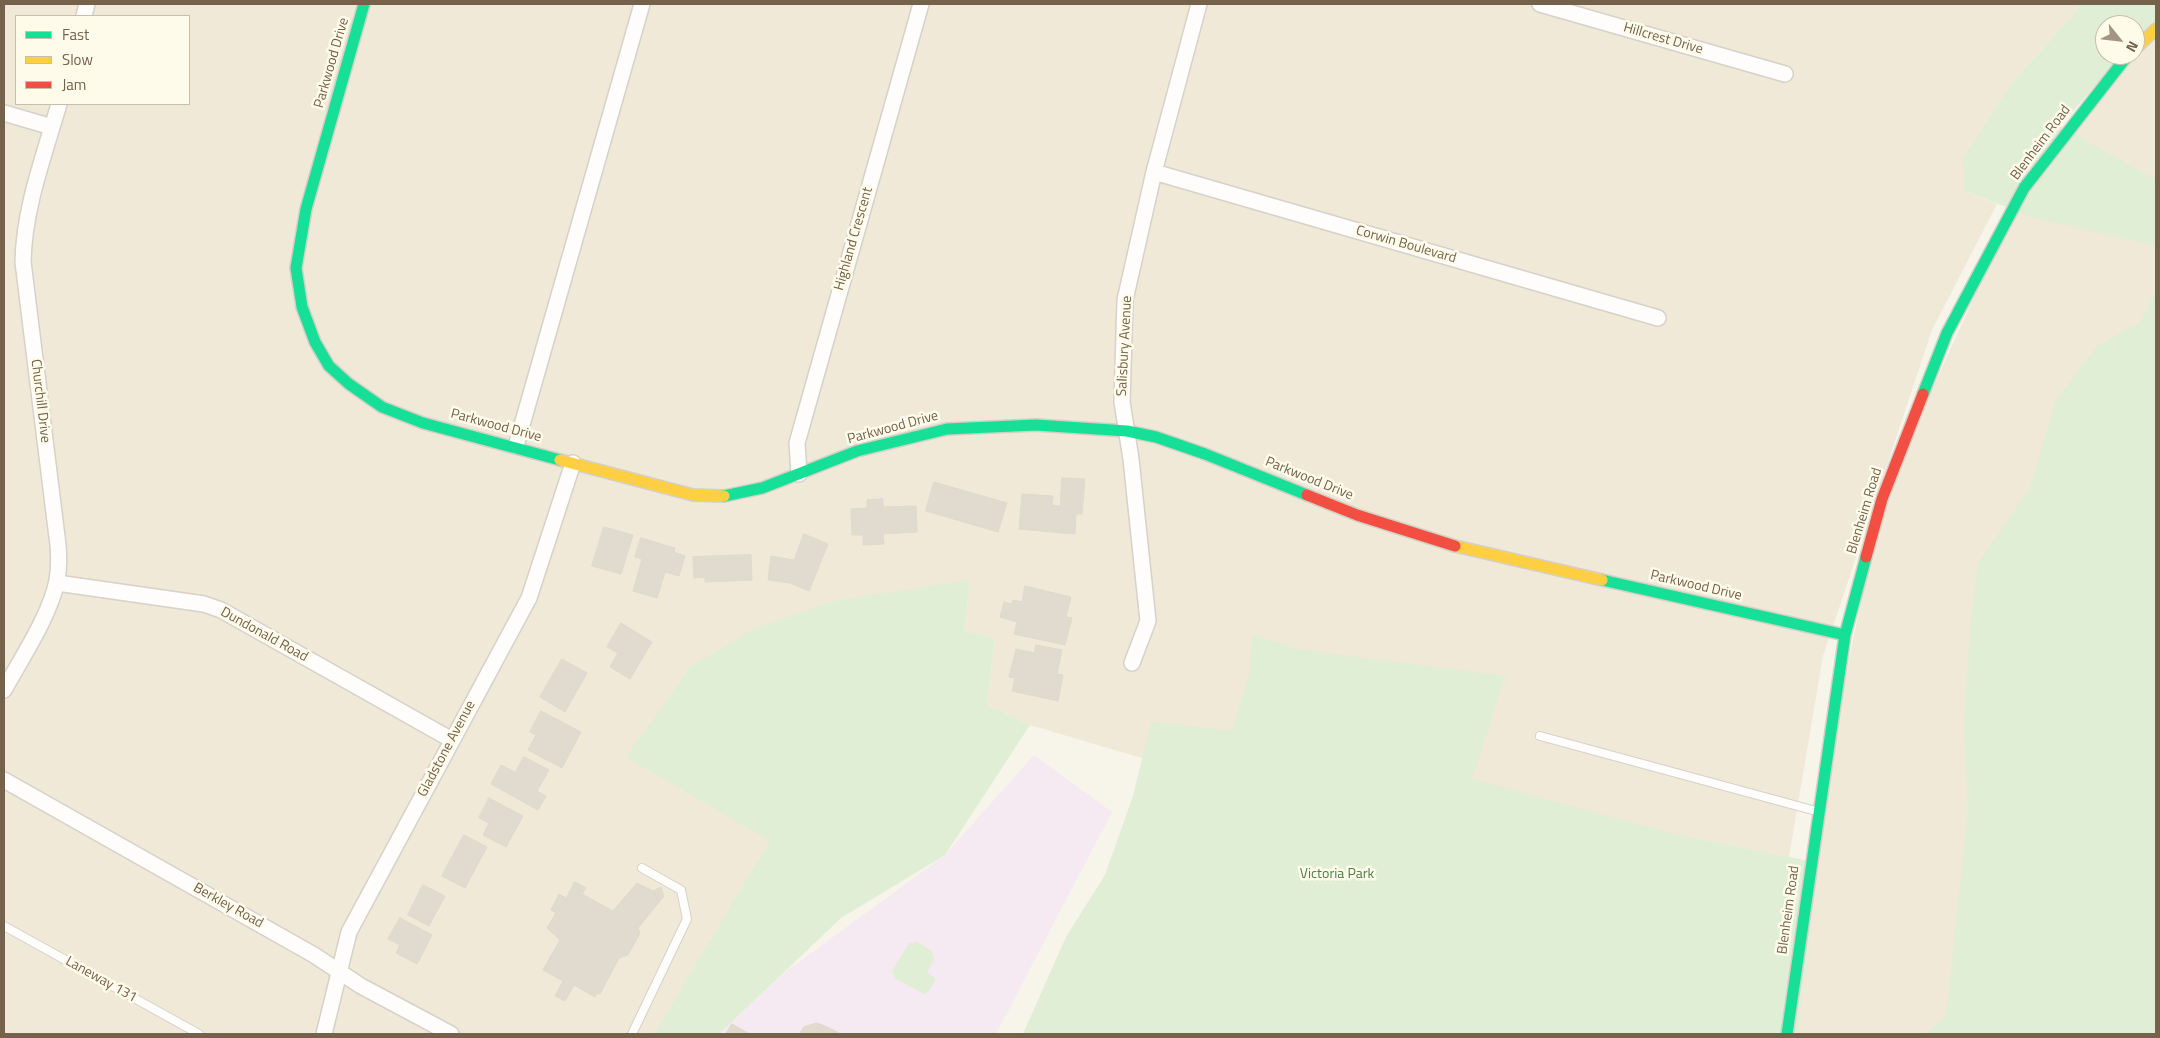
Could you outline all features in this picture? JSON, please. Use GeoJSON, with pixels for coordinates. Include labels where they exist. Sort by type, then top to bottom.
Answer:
{"type":"FeatureCollection","features":[{"type":"Feature","properties":{"kind":"street","name":"Parkwood Drive"},"geometry":{"type":"LineString","coordinates":[[364,4],[306,210],[296,268],[302,307],[315,342],[329,366],[349,384],[382,407],[423,423],[516,446],[693,495],[728,496],[762,488],[857,451],[947,429],[1036,425],[1127,431],[1156,437],[1205,454],[1357,515],[1471,551],[1845,635]]}},
{"type":"Feature","properties":{"kind":"street"},"geometry":{"type":"LineString","coordinates":[[516,446],[642,4]]}},
{"type":"Feature","properties":{"kind":"street","name":"Highland Crescent"},"geometry":{"type":"LineString","coordinates":[[799,474],[797,442],[921,4]]}},
{"type":"Feature","properties":{"kind":"street","name":"Salisbury Avenue"},"geometry":{"type":"LineString","coordinates":[[1132,663],[1148,621],[1127,431],[1122,402],[1125,300],[1154,172],[1199,4]]}},
{"type":"Feature","properties":{"kind":"street","name":"Hillcrest Drive"},"geometry":{"type":"LineString","coordinates":[[1540,4],[1785,74]]}},
{"type":"Feature","properties":{"kind":"street"},"geometry":{"type":"LineString","coordinates":[[2145,39],[2156,29]]}},
{"type":"Feature","properties":{"kind":"street","name":"Blenheim Road"},"geometry":{"type":"LineString","coordinates":[[1786,1034],[1845,635],[1882,499],[1947,333],[2024,188],[2120,65]]}},
{"type":"Feature","properties":{"kind":"street","name":"Churchill Drive"},"geometry":{"type":"LineString","coordinates":[[4,690],[43,618],[57,583],[59,568],[58,545],[23,262],[29,207],[59,105]]}},
{"type":"Feature","properties":{"kind":"street"},"geometry":{"type":"LineString","coordinates":[[4,113],[52,127]]}},
{"type":"Feature","properties":{"kind":"street","name":"Corwin Boulevard"},"geometry":{"type":"LineString","coordinates":[[1154,172],[1658,318]]}},
{"type":"Feature","properties":{"kind":"street","name":"Gladstone Avenue"},"geometry":{"type":"LineString","coordinates":[[324,1034],[349,932],[529,598],[573,463]]}},
{"type":"Feature","properties":{"kind":"street","name":"Dundonald Road"},"geometry":{"type":"LineString","coordinates":[[57,583],[204,604],[222,610],[452,740]]}},
{"type":"Feature","properties":{"kind":"street","name":"Berkley Road"},"geometry":{"type":"LineString","coordinates":[[4,780],[451,1034]]}},
{"type":"Feature","properties":{"kind":"lane"},"geometry":{"type":"LineString","coordinates":[[1540,736],[1818,811]]}},
{"type":"Feature","properties":{"kind":"lane"},"geometry":{"type":"LineString","coordinates":[[632,1034],[687,919],[681,890],[642,868]]}},
{"type":"Feature","properties":{"kind":"lane","name":"Laneway 131"},"geometry":{"type":"LineString","coordinates":[[4,926],[199,1034]]}},
{"type":"Feature","properties":{"kind":"shaded area"},"geometry":{"type":"Polygon","coordinates":[[[4,4],[2083,4],[2015,79],[1965,191],[1997,204],[1932,330],[1823,656],[1789,857],[1633,826],[1466,782],[1253,634],[1246,745],[1172,767],[1030,725],[987,705],[995,638],[964,631],[970,581],[690,667],[627,757],[771,841],[654,1034],[4,1034],[4,4]]]}},
{"type":"Feature","properties":{"kind":"shaded area"},"geometry":{"type":"Polygon","coordinates":[[[2156,29],[2156,761],[1982,1034],[1787,1034],[1818,811],[1882,499],[2024,188],[2126,65],[2145,65],[2145,42],[2156,29]]]}},
{"type":"Feature","properties":{"kind":"shaded area"},"geometry":{"type":"Polygon","coordinates":[[[1034,755],[1112,812],[996,1034],[719,1034],[784,973],[945,855],[1034,755]]]}},
{"type":"Feature","properties":{"kind":"green space"},"geometry":{"type":"Polygon","coordinates":[[[2083,4],[2156,4],[2156,21],[2145,32],[2145,15],[2095,15],[2095,65],[2113,65],[2060,126],[2156,180],[2156,246],[2032,217],[1965,191],[1963,159],[2015,79],[2083,4]]]}},
{"type":"Feature","properties":{"kind":"green space"},"geometry":{"type":"Polygon","coordinates":[[[2156,290],[2156,1034],[1926,1034],[1946,1015],[1968,811],[1964,726],[1970,629],[1978,563],[2029,490],[2056,400],[2098,345],[2140,322],[2156,290]]]}},
{"type":"Feature","properties":{"kind":"green space"},"geometry":{"type":"Polygon","coordinates":[[[970,580],[964,631],[995,638],[987,705],[1030,725],[945,855],[841,918],[719,1034],[654,1034],[770,841],[626,757],[690,667],[756,628],[835,601],[970,580]]]}},
{"type":"Feature","properties":{"kind":"green space","name":"Victoria Park"},"geometry":{"type":"Polygon","coordinates":[[[1252,634],[1297,649],[1505,676],[1472,779],[1674,834],[1819,863],[1797,1034],[1023,1034],[1066,937],[1105,875],[1133,796],[1151,722],[1232,731],[1250,672],[1252,634]]]}},
{"type":"Feature","properties":{"kind":"green space"},"geometry":{"type":"Polygon","coordinates":[[[917,942],[932,951],[934,959],[927,973],[934,977],[935,981],[929,991],[924,994],[896,979],[892,971],[909,943],[917,942]]]}},
{"type":"Feature","properties":{"kind":"building"},"geometry":{"type":"Polygon","coordinates":[[[1062,478],[1085,479],[1082,514],[1076,514],[1075,534],[1019,529],[1022,494],[1053,496],[1052,505],[1060,506],[1062,478]]]}},
{"type":"Feature","properties":{"kind":"building"},"geometry":{"type":"Polygon","coordinates":[[[934,482],[1007,503],[998,532],[926,511],[934,482]]]}},
{"type":"Feature","properties":{"kind":"building"},"geometry":{"type":"Polygon","coordinates":[[[883,499],[883,507],[916,506],[917,532],[883,534],[884,544],[863,545],[863,535],[852,535],[851,509],[867,508],[867,500],[883,499]]]}},
{"type":"Feature","properties":{"kind":"building"},"geometry":{"type":"Polygon","coordinates":[[[604,527],[633,535],[621,574],[592,566],[604,527]]]}},
{"type":"Feature","properties":{"kind":"building"},"geometry":{"type":"Polygon","coordinates":[[[804,534],[828,544],[809,591],[790,583],[768,580],[771,556],[794,560],[804,534]]]}},
{"type":"Feature","properties":{"kind":"building"},"geometry":{"type":"Polygon","coordinates":[[[641,538],[675,548],[674,552],[685,556],[679,576],[665,572],[657,598],[633,591],[642,559],[635,557],[641,538]]]}},
{"type":"Feature","properties":{"kind":"building"},"geometry":{"type":"Polygon","coordinates":[[[751,555],[752,580],[705,582],[705,577],[694,578],[693,557],[751,555]]]}},
{"type":"Feature","properties":{"kind":"building"},"geometry":{"type":"Polygon","coordinates":[[[1025,586],[1071,597],[1066,617],[1072,618],[1065,645],[1014,634],[1017,622],[1000,617],[1004,602],[1012,604],[1013,600],[1022,602],[1025,586]]]}},
{"type":"Feature","properties":{"kind":"building"},"geometry":{"type":"Polygon","coordinates":[[[621,623],[652,642],[630,679],[610,667],[618,653],[607,647],[621,623]]]}},
{"type":"Feature","properties":{"kind":"building"},"geometry":{"type":"Polygon","coordinates":[[[1036,645],[1062,650],[1057,674],[1063,675],[1058,701],[1012,691],[1015,678],[1009,677],[1016,649],[1034,653],[1036,645]]]}},
{"type":"Feature","properties":{"kind":"building"},"geometry":{"type":"Polygon","coordinates":[[[562,659],[587,673],[565,712],[540,697],[562,659]]]}},
{"type":"Feature","properties":{"kind":"building"},"geometry":{"type":"Polygon","coordinates":[[[541,711],[581,732],[562,768],[528,750],[536,735],[530,732],[541,711]]]}},
{"type":"Feature","properties":{"kind":"building"},"geometry":{"type":"Polygon","coordinates":[[[524,757],[549,770],[537,791],[546,796],[538,810],[491,784],[501,765],[515,772],[524,757]]]}},
{"type":"Feature","properties":{"kind":"building"},"geometry":{"type":"Polygon","coordinates":[[[489,798],[523,816],[506,847],[483,835],[489,823],[479,818],[489,798]]]}},
{"type":"Feature","properties":{"kind":"building"},"geometry":{"type":"Polygon","coordinates":[[[464,835],[487,847],[465,888],[442,876],[464,835]]]}},
{"type":"Feature","properties":{"kind":"building"},"geometry":{"type":"Polygon","coordinates":[[[575,882],[586,888],[582,894],[613,911],[637,883],[653,891],[661,887],[664,896],[638,928],[640,933],[628,955],[619,958],[600,994],[597,993],[595,997],[574,985],[565,1001],[555,996],[563,981],[543,970],[560,940],[547,928],[556,913],[551,910],[559,894],[566,898],[575,882]]]}},
{"type":"Feature","properties":{"kind":"building"},"geometry":{"type":"Polygon","coordinates":[[[423,885],[445,896],[429,926],[408,915],[423,885]]]}},
{"type":"Feature","properties":{"kind":"building"},"geometry":{"type":"Polygon","coordinates":[[[400,918],[432,935],[417,964],[396,953],[400,945],[388,939],[400,918]]]}},
{"type":"Feature","properties":{"kind":"building"},"geometry":{"type":"Polygon","coordinates":[[[817,1023],[841,1034],[799,1034],[804,1027],[817,1023]]]}},
{"type":"Feature","properties":{"kind":"building"},"geometry":{"type":"Polygon","coordinates":[[[732,1024],[750,1034],[726,1034],[732,1024]]]}},
{"type":"Feature","properties":{"kind":"traffic: fast"},"geometry":{"type":"LineString","coordinates":[[364,4],[306,209],[296,268],[302,307],[315,342],[329,366],[349,384],[382,407],[423,423],[560,460]]}},
{"type":"Feature","properties":{"kind":"traffic: fast"},"geometry":{"type":"LineString","coordinates":[[1923,394],[1947,333],[2024,188],[2120,65]]}},
{"type":"Feature","properties":{"kind":"traffic: fast"},"geometry":{"type":"LineString","coordinates":[[724,496],[762,488],[857,451],[947,429],[1036,425],[1127,431],[1156,437],[1205,454],[1307,495]]}},
{"type":"Feature","properties":{"kind":"traffic: fast"},"geometry":{"type":"LineString","coordinates":[[1787,1034],[1845,635],[1866,557]]}},
{"type":"Feature","properties":{"kind":"traffic: fast"},"geometry":{"type":"LineString","coordinates":[[1602,580],[1845,635]]}},
{"type":"Feature","properties":{"kind":"traffic: slow"},"geometry":{"type":"LineString","coordinates":[[2145,39],[2156,29]]}},
{"type":"Feature","properties":{"kind":"traffic: slow"},"geometry":{"type":"LineString","coordinates":[[560,460],[693,495],[724,496]]}},
{"type":"Feature","properties":{"kind":"traffic: slow"},"geometry":{"type":"LineString","coordinates":[[1455,546],[1602,580]]}},
{"type":"Feature","properties":{"kind":"traffic: jam"},"geometry":{"type":"LineString","coordinates":[[1866,557],[1882,499],[1923,394]]}},
{"type":"Feature","properties":{"kind":"traffic: jam"},"geometry":{"type":"LineString","coordinates":[[1307,495],[1357,515],[1455,546]]}}]}
